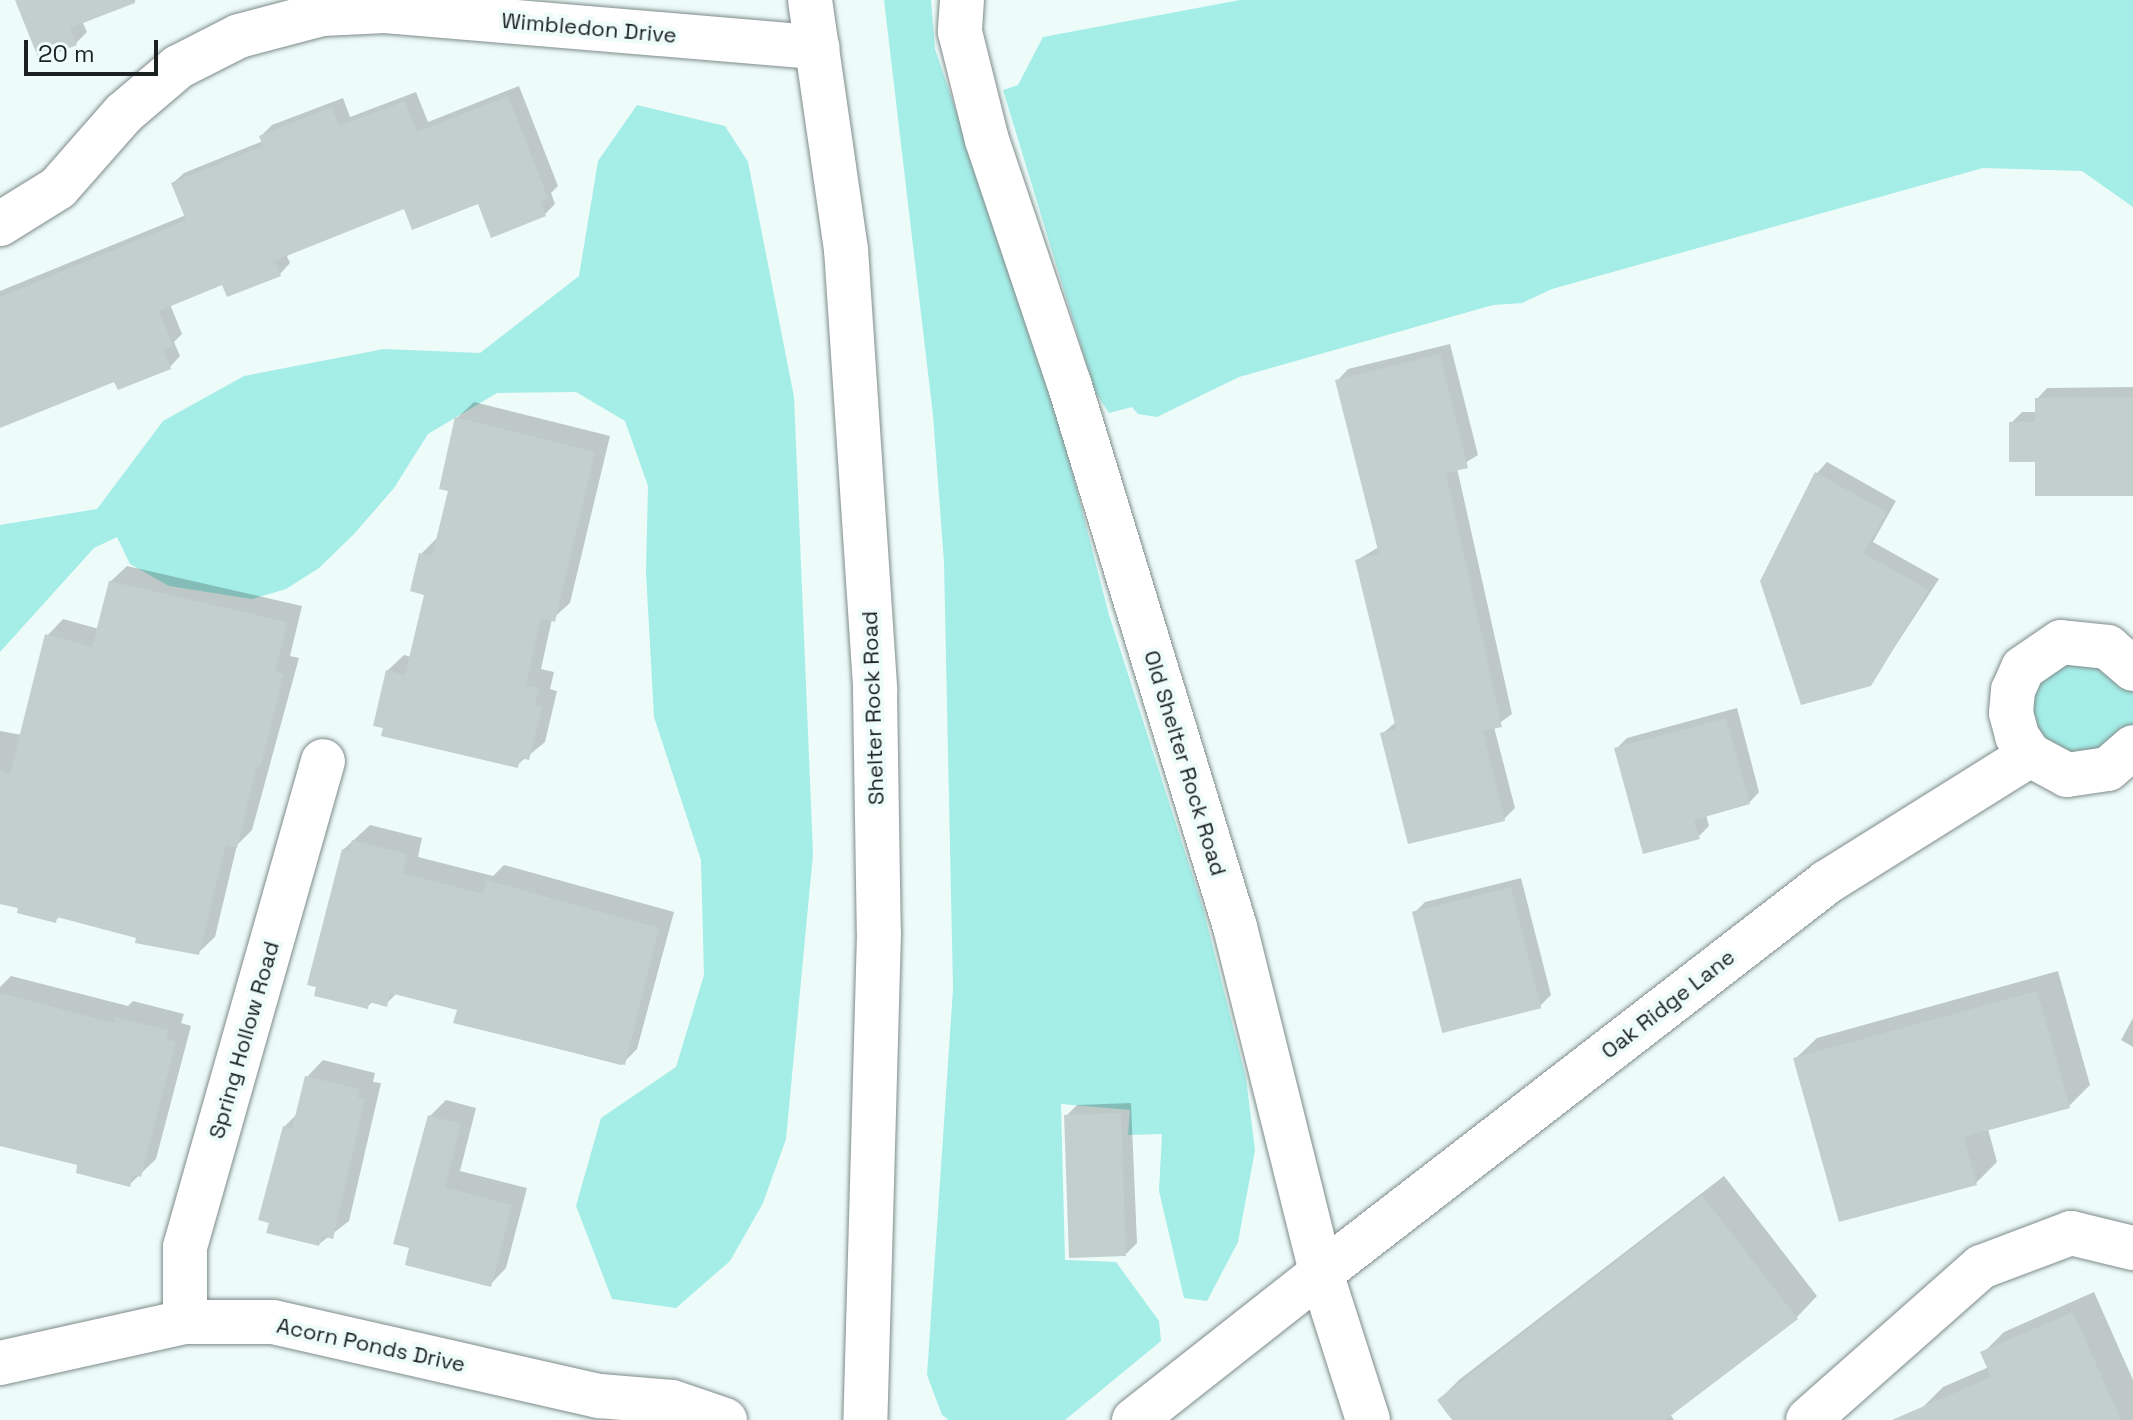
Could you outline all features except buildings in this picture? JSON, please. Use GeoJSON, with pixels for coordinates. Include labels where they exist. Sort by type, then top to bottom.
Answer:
{"type":"FeatureCollection","features":[{"type":"Feature","properties":{"kind":"street","name":"Shelter Rock Road"},"geometry":{"type":"LineString","coordinates":[[810,0],[846,249],[875,691],[879,933],[865,1420]]}},
{"type":"Feature","properties":{"kind":"street","name":"Wimbledon Drive"},"geometry":{"type":"LineString","coordinates":[[0,224],[58,188],[124,113],[178,67],[239,36],[322,14],[385,11],[818,47]]}},
{"type":"Feature","properties":{"kind":"street","name":"Old Shelter Rock Road"},"geometry":{"type":"LineString","coordinates":[[961,16],[987,140],[1069,383],[1235,927],[1321,1273],[1368,1420]]}},
{"type":"Feature","properties":{"kind":"street"},"geometry":{"type":"LineString","coordinates":[[2133,669],[2108,647],[2085,641],[2061,642],[2040,652],[2023,668],[2013,690],[2011,713],[2017,736],[2030,755],[2047,769],[2088,776],[2108,769],[2133,747]]}},
{"type":"Feature","properties":{"kind":"street","name":"Oak Ridge Lane"},"geometry":{"type":"LineString","coordinates":[[1321,1273],[1827,882],[2030,755]]}},
{"type":"Feature","properties":{"kind":"street","name":"Spring Hollow Road"},"geometry":{"type":"LineString","coordinates":[[185,1322],[185,1247],[323,761]]}},
{"type":"Feature","properties":{"kind":"street"},"geometry":{"type":"LineString","coordinates":[[1833,1412],[1981,1267],[2071,1233],[2133,1248]]}},
{"type":"Feature","properties":{"kind":"street"},"geometry":{"type":"LineString","coordinates":[[1134,1420],[1321,1273]]}},
{"type":"Feature","properties":{"kind":"street","name":"Acorn Ponds Drive"},"geometry":{"type":"LineString","coordinates":[[0,1363],[185,1322],[273,1322],[613,1408],[672,1402],[725,1420]]}},
{"type":"Feature","properties":{"kind":"shaded area"},"geometry":{"type":"Polygon","coordinates":[[[884,0],[931,0],[935,49],[1052,393],[1109,615],[1203,908],[1246,1078],[1255,1150],[1238,1242],[1207,1301],[1184,1298],[1159,1191],[1162,1134],[1128,1135],[1130,1110],[1061,1104],[1065,1260],[1116,1262],[1159,1321],[1161,1341],[1065,1420],[949,1420],[942,1415],[927,1375],[953,989],[944,562],[933,415],[884,0]]]}},
{"type":"Feature","properties":{"kind":"shaded area"},"geometry":{"type":"Polygon","coordinates":[[[1240,0],[2133,0],[2133,207],[2082,171],[1983,168],[1552,289],[1522,303],[1493,305],[1239,377],[1157,417],[1138,414],[1132,407],[1109,413],[1095,392],[1003,90],[1018,85],[1043,37],[1240,0]]]}},
{"type":"Feature","properties":{"kind":"shaded area"},"geometry":{"type":"Polygon","coordinates":[[[637,105],[725,126],[748,162],[794,397],[813,854],[786,1139],[763,1203],[730,1261],[676,1308],[612,1299],[576,1206],[601,1118],[676,1067],[704,975],[701,860],[654,717],[646,573],[648,486],[625,421],[576,392],[497,393],[428,434],[394,488],[355,533],[319,568],[286,589],[252,599],[169,586],[130,564],[117,537],[94,548],[0,652],[0,525],[97,509],[163,421],[244,376],[384,349],[480,353],[579,276],[598,161],[637,105]]]}},
{"type":"Feature","properties":{"kind":"shaded area"},"geometry":{"type":"Polygon","coordinates":[[[2040,652],[2133,669],[2133,747],[2067,775],[2013,690],[2040,652]]]}}]}
